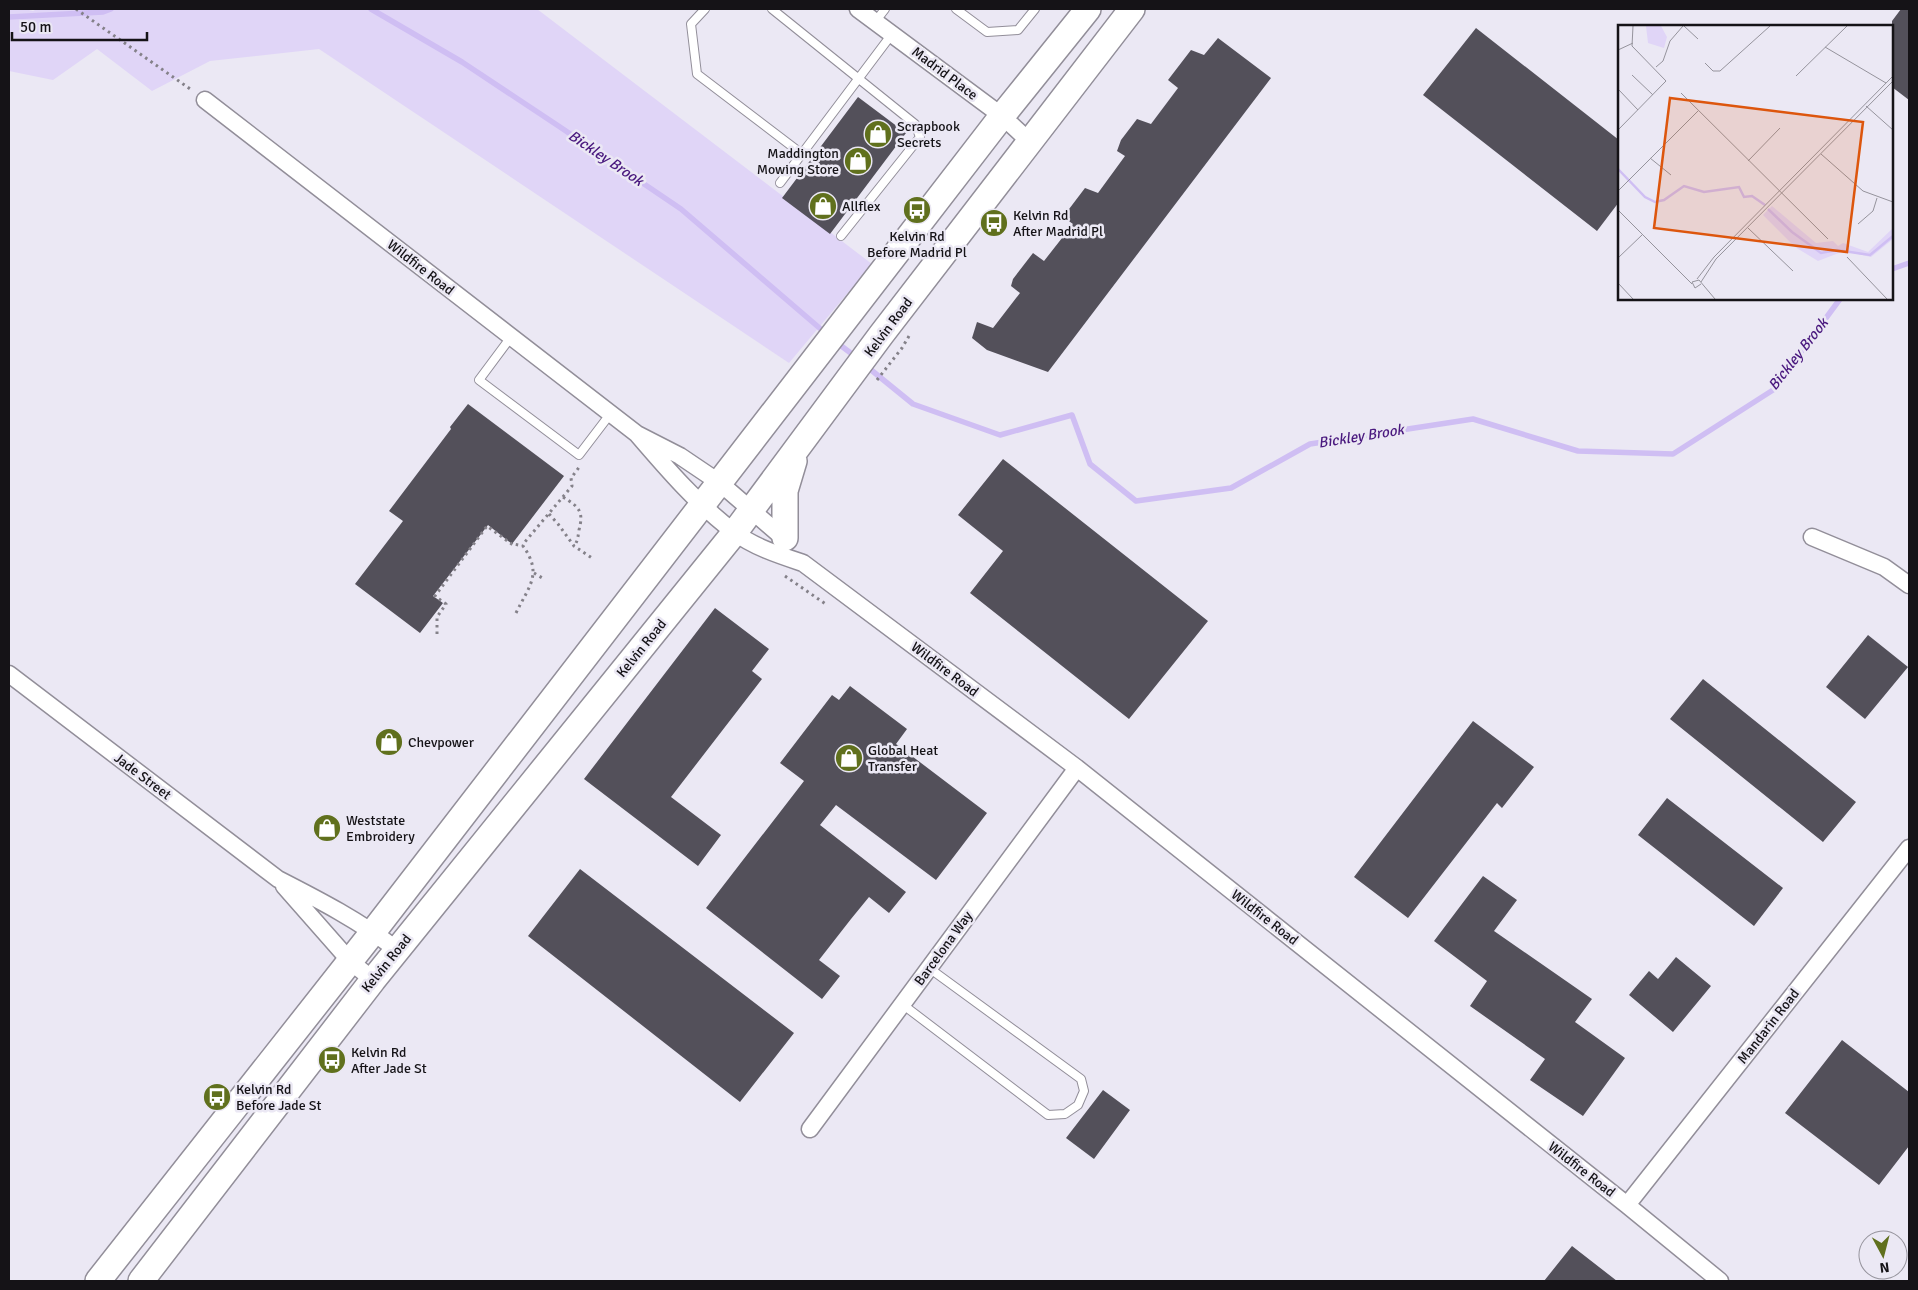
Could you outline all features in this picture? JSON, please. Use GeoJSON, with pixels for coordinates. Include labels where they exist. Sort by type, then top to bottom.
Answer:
{"type":"FeatureCollection","features":[{"type":"Feature","properties":{"kind":"main road","name":"Kelvin Road"},"geometry":{"type":"LineString","coordinates":[[98,1281],[373,932],[1002,116],[1088,9]]}},
{"type":"Feature","properties":{"kind":"main road","name":"Kelvin Road"},"geometry":{"type":"LineString","coordinates":[[141,1281],[396,950],[735,532],[887,327],[1132,9]]}},
{"type":"Feature","properties":{"kind":"main road"},"geometry":{"type":"LineString","coordinates":[[785,538],[785,491],[798,449]]}},
{"type":"Feature","properties":{"kind":"main road"},"geometry":{"type":"LineString","coordinates":[[218,1128],[245,1110],[255,1109],[268,1116]]}},
{"type":"Feature","properties":{"kind":"street","name":"Madrid Place"},"geometry":{"type":"LineString","coordinates":[[858,9],[880,15],[892,34],[1002,116],[1029,141]]}},
{"type":"Feature","properties":{"kind":"street","name":"Wildfire Road"},"geometry":{"type":"LineString","coordinates":[[205,100],[637,434],[702,506],[735,532],[768,551],[803,564],[1077,768],[1720,1281]]}},
{"type":"Feature","properties":{"kind":"street","name":"Wildfire Road"},"geometry":{"type":"LineString","coordinates":[[637,434],[680,456],[720,482],[785,538],[803,564]]}},
{"type":"Feature","properties":{"kind":"street"},"geometry":{"type":"LineString","coordinates":[[1812,537],[1884,567],[1909,585]]}},
{"type":"Feature","properties":{"kind":"street","name":"Jade Street"},"geometry":{"type":"LineString","coordinates":[[9,674],[278,879],[324,902],[373,932],[396,950]]}},
{"type":"Feature","properties":{"kind":"street","name":"Barcelona Way"},"geometry":{"type":"LineString","coordinates":[[810,1129],[1077,768]]}},
{"type":"Feature","properties":{"kind":"street","name":"Mandarin Road"},"geometry":{"type":"LineString","coordinates":[[1627,1205],[1909,848]]}},
{"type":"Feature","properties":{"kind":"street","name":"Jade Street"},"geometry":{"type":"LineString","coordinates":[[278,879],[350,961],[373,980]]}},
{"type":"Feature","properties":{"kind":"lane"},"geometry":{"type":"LineString","coordinates":[[705,9],[692,24],[697,74],[802,154]]}},
{"type":"Feature","properties":{"kind":"lane"},"geometry":{"type":"LineString","coordinates":[[772,9],[915,124],[920,137],[841,236]]}},
{"type":"Feature","properties":{"kind":"lane"},"geometry":{"type":"LineString","coordinates":[[956,9],[987,32],[1018,30],[1035,9]]}},
{"type":"Feature","properties":{"kind":"lane"},"geometry":{"type":"LineString","coordinates":[[780,182],[892,34]]}},
{"type":"Feature","properties":{"kind":"lane"},"geometry":{"type":"LineString","coordinates":[[511,337],[479,380],[579,455],[611,413]]}},
{"type":"Feature","properties":{"kind":"lane"},"geometry":{"type":"LineString","coordinates":[[902,1004],[1048,1114],[1065,1114],[1078,1105],[1084,1091],[1081,1079],[929,968]]}},
{"type":"Feature","properties":{"kind":"path"},"geometry":{"type":"LineString","coordinates":[[76,9],[205,100]]}},
{"type":"Feature","properties":{"kind":"path"},"geometry":{"type":"LineString","coordinates":[[523,546],[572,486],[571,478],[580,468],[579,455]]}},
{"type":"Feature","properties":{"kind":"path"},"geometry":{"type":"LineString","coordinates":[[563,497],[575,504],[580,510],[582,517],[578,539],[574,546]]}},
{"type":"Feature","properties":{"kind":"path"},"geometry":{"type":"LineString","coordinates":[[549,514],[574,546],[592,558]]}},
{"type":"Feature","properties":{"kind":"path"},"geometry":{"type":"LineString","coordinates":[[437,634],[437,617],[446,604],[435,596],[488,526],[513,546],[514,544],[523,546],[532,560],[534,573],[516,613]]}},
{"type":"Feature","properties":{"kind":"path"},"geometry":{"type":"LineString","coordinates":[[534,573],[544,579]]}},
{"type":"Feature","properties":{"kind":"shaded area"},"geometry":{"type":"Polygon","coordinates":[[[9,9],[33,11],[37,9],[537,9],[872,264],[789,363],[319,49],[210,61],[152,91],[97,49],[53,80],[9,71],[9,9]]]}},
{"type":"Feature","properties":{"kind":"building"},"geometry":{"type":"Polygon","coordinates":[[[1901,9],[1909,9],[1909,100],[1893,88],[1892,21],[1901,9]]]}},
{"type":"Feature","properties":{"kind":"building"},"geometry":{"type":"Polygon","coordinates":[[[1476,28],[1618,139],[1618,203],[1597,231],[1423,95],[1476,28]]]}},
{"type":"Feature","properties":{"kind":"building"},"geometry":{"type":"Polygon","coordinates":[[[1218,38],[1271,78],[1048,372],[987,350],[972,338],[977,322],[993,328],[1020,293],[1011,286],[1013,279],[1033,253],[1044,261],[1073,224],[1063,217],[1085,188],[1098,193],[1125,156],[1117,151],[1121,140],[1137,119],[1151,124],[1178,88],[1168,80],[1191,50],[1204,55],[1218,38]]]}},
{"type":"Feature","properties":{"kind":"building"},"geometry":{"type":"Polygon","coordinates":[[[858,97],[906,133],[830,234],[782,198],[858,97]]]}},
{"type":"Feature","properties":{"kind":"building"},"geometry":{"type":"Polygon","coordinates":[[[468,404],[564,476],[512,544],[488,525],[433,596],[443,603],[420,633],[355,584],[403,521],[389,511],[468,404]]]}},
{"type":"Feature","properties":{"kind":"building"},"geometry":{"type":"Polygon","coordinates":[[[1003,459],[1208,621],[1129,719],[970,593],[1003,551],[958,515],[1003,459]]]}},
{"type":"Feature","properties":{"kind":"building"},"geometry":{"type":"Polygon","coordinates":[[[715,608],[769,649],[752,671],[762,679],[671,797],[721,835],[698,866],[584,779],[715,608]]]}},
{"type":"Feature","properties":{"kind":"building"},"geometry":{"type":"Polygon","coordinates":[[[1868,635],[1908,667],[1865,719],[1826,687],[1868,635]]]}},
{"type":"Feature","properties":{"kind":"building"},"geometry":{"type":"Polygon","coordinates":[[[1703,679],[1856,802],[1823,842],[1670,719],[1703,679]]]}},
{"type":"Feature","properties":{"kind":"building"},"geometry":{"type":"Polygon","coordinates":[[[850,686],[907,729],[896,744],[987,813],[936,880],[836,805],[820,825],[906,892],[889,913],[869,897],[851,919],[819,960],[840,976],[822,999],[706,908],[804,781],[780,763],[832,695],[839,700],[850,686]]]}},
{"type":"Feature","properties":{"kind":"building"},"geometry":{"type":"Polygon","coordinates":[[[1473,721],[1534,767],[1502,808],[1497,803],[1408,918],[1354,877],[1473,721]]]}},
{"type":"Feature","properties":{"kind":"building"},"geometry":{"type":"Polygon","coordinates":[[[1667,798],[1783,888],[1754,926],[1638,835],[1667,798]]]}},
{"type":"Feature","properties":{"kind":"building"},"geometry":{"type":"Polygon","coordinates":[[[580,869],[794,1033],[740,1102],[528,936],[580,869]]]}},
{"type":"Feature","properties":{"kind":"building"},"geometry":{"type":"Polygon","coordinates":[[[1483,876],[1517,900],[1494,931],[1592,999],[1575,1022],[1625,1058],[1583,1116],[1530,1080],[1545,1059],[1470,1006],[1487,981],[1434,941],[1483,876]]]}},
{"type":"Feature","properties":{"kind":"building"},"geometry":{"type":"Polygon","coordinates":[[[1676,957],[1711,986],[1673,1032],[1629,995],[1649,971],[1658,979],[1676,957]]]}},
{"type":"Feature","properties":{"kind":"building"},"geometry":{"type":"Polygon","coordinates":[[[1842,1040],[1909,1092],[1909,1146],[1879,1185],[1785,1113],[1842,1040]]]}},
{"type":"Feature","properties":{"kind":"building"},"geometry":{"type":"Polygon","coordinates":[[[1103,1090],[1130,1110],[1094,1159],[1066,1138],[1103,1090]]]}},
{"type":"Feature","properties":{"kind":"building"},"geometry":{"type":"Polygon","coordinates":[[[1572,1246],[1617,1281],[1544,1281],[1572,1246]]]}},
{"type":"Feature","properties":{"kind":"waterway","name":"Bickley Brook"},"geometry":{"type":"LineString","coordinates":[[9,17],[103,12],[111,9]]}},
{"type":"Feature","properties":{"kind":"waterway","name":"Bickley Brook"},"geometry":{"type":"LineString","coordinates":[[371,9],[462,62],[681,209],[823,331]]}},
{"type":"Feature","properties":{"kind":"waterway","name":"Bickley Brook"},"geometry":{"type":"LineString","coordinates":[[1893,269],[1909,263]]}},
{"type":"Feature","properties":{"kind":"waterway","name":"Bickley Brook"},"geometry":{"type":"LineString","coordinates":[[865,365],[913,404],[1000,435],[1072,415],[1090,464],[1136,501],[1231,488],[1310,444],[1473,419],[1578,451],[1673,454],[1773,390],[1839,300]]}},
{"type":"Feature","properties":{"kind":"waterway","name":"Bickley Brook"},"geometry":{"type":"LineString","coordinates":[[840,345],[856,357]]}},
{"type":"Feature","properties":{"kind":"place","name":"Scrapbook Secrets"},"geometry":{"type":"Point","coordinates":[878,134]}},
{"type":"Feature","properties":{"kind":"place","name":"Maddington Mowing Store"},"geometry":{"type":"Point","coordinates":[858,161]}},
{"type":"Feature","properties":{"kind":"place","name":"Allflex"},"geometry":{"type":"Point","coordinates":[823,206]}},
{"type":"Feature","properties":{"kind":"place","name":"Kelvin Rd Before Madrid Pl"},"geometry":{"type":"Point","coordinates":[917,210]}},
{"type":"Feature","properties":{"kind":"place","name":"Kelvin Rd After Madrid Pl"},"geometry":{"type":"Point","coordinates":[994,223]}},
{"type":"Feature","properties":{"kind":"place","name":"Chevpower"},"geometry":{"type":"Point","coordinates":[389,742]}},
{"type":"Feature","properties":{"kind":"place","name":"Global Heat Transfer"},"geometry":{"type":"Point","coordinates":[849,758]}},
{"type":"Feature","properties":{"kind":"place","name":"Weststate Embroidery"},"geometry":{"type":"Point","coordinates":[327,828]}},
{"type":"Feature","properties":{"kind":"place","name":"Kelvin Rd After Jade St"},"geometry":{"type":"Point","coordinates":[332,1060]}},
{"type":"Feature","properties":{"kind":"place","name":"Kelvin Rd Before Jade St"},"geometry":{"type":"Point","coordinates":[217,1097]}}]}
